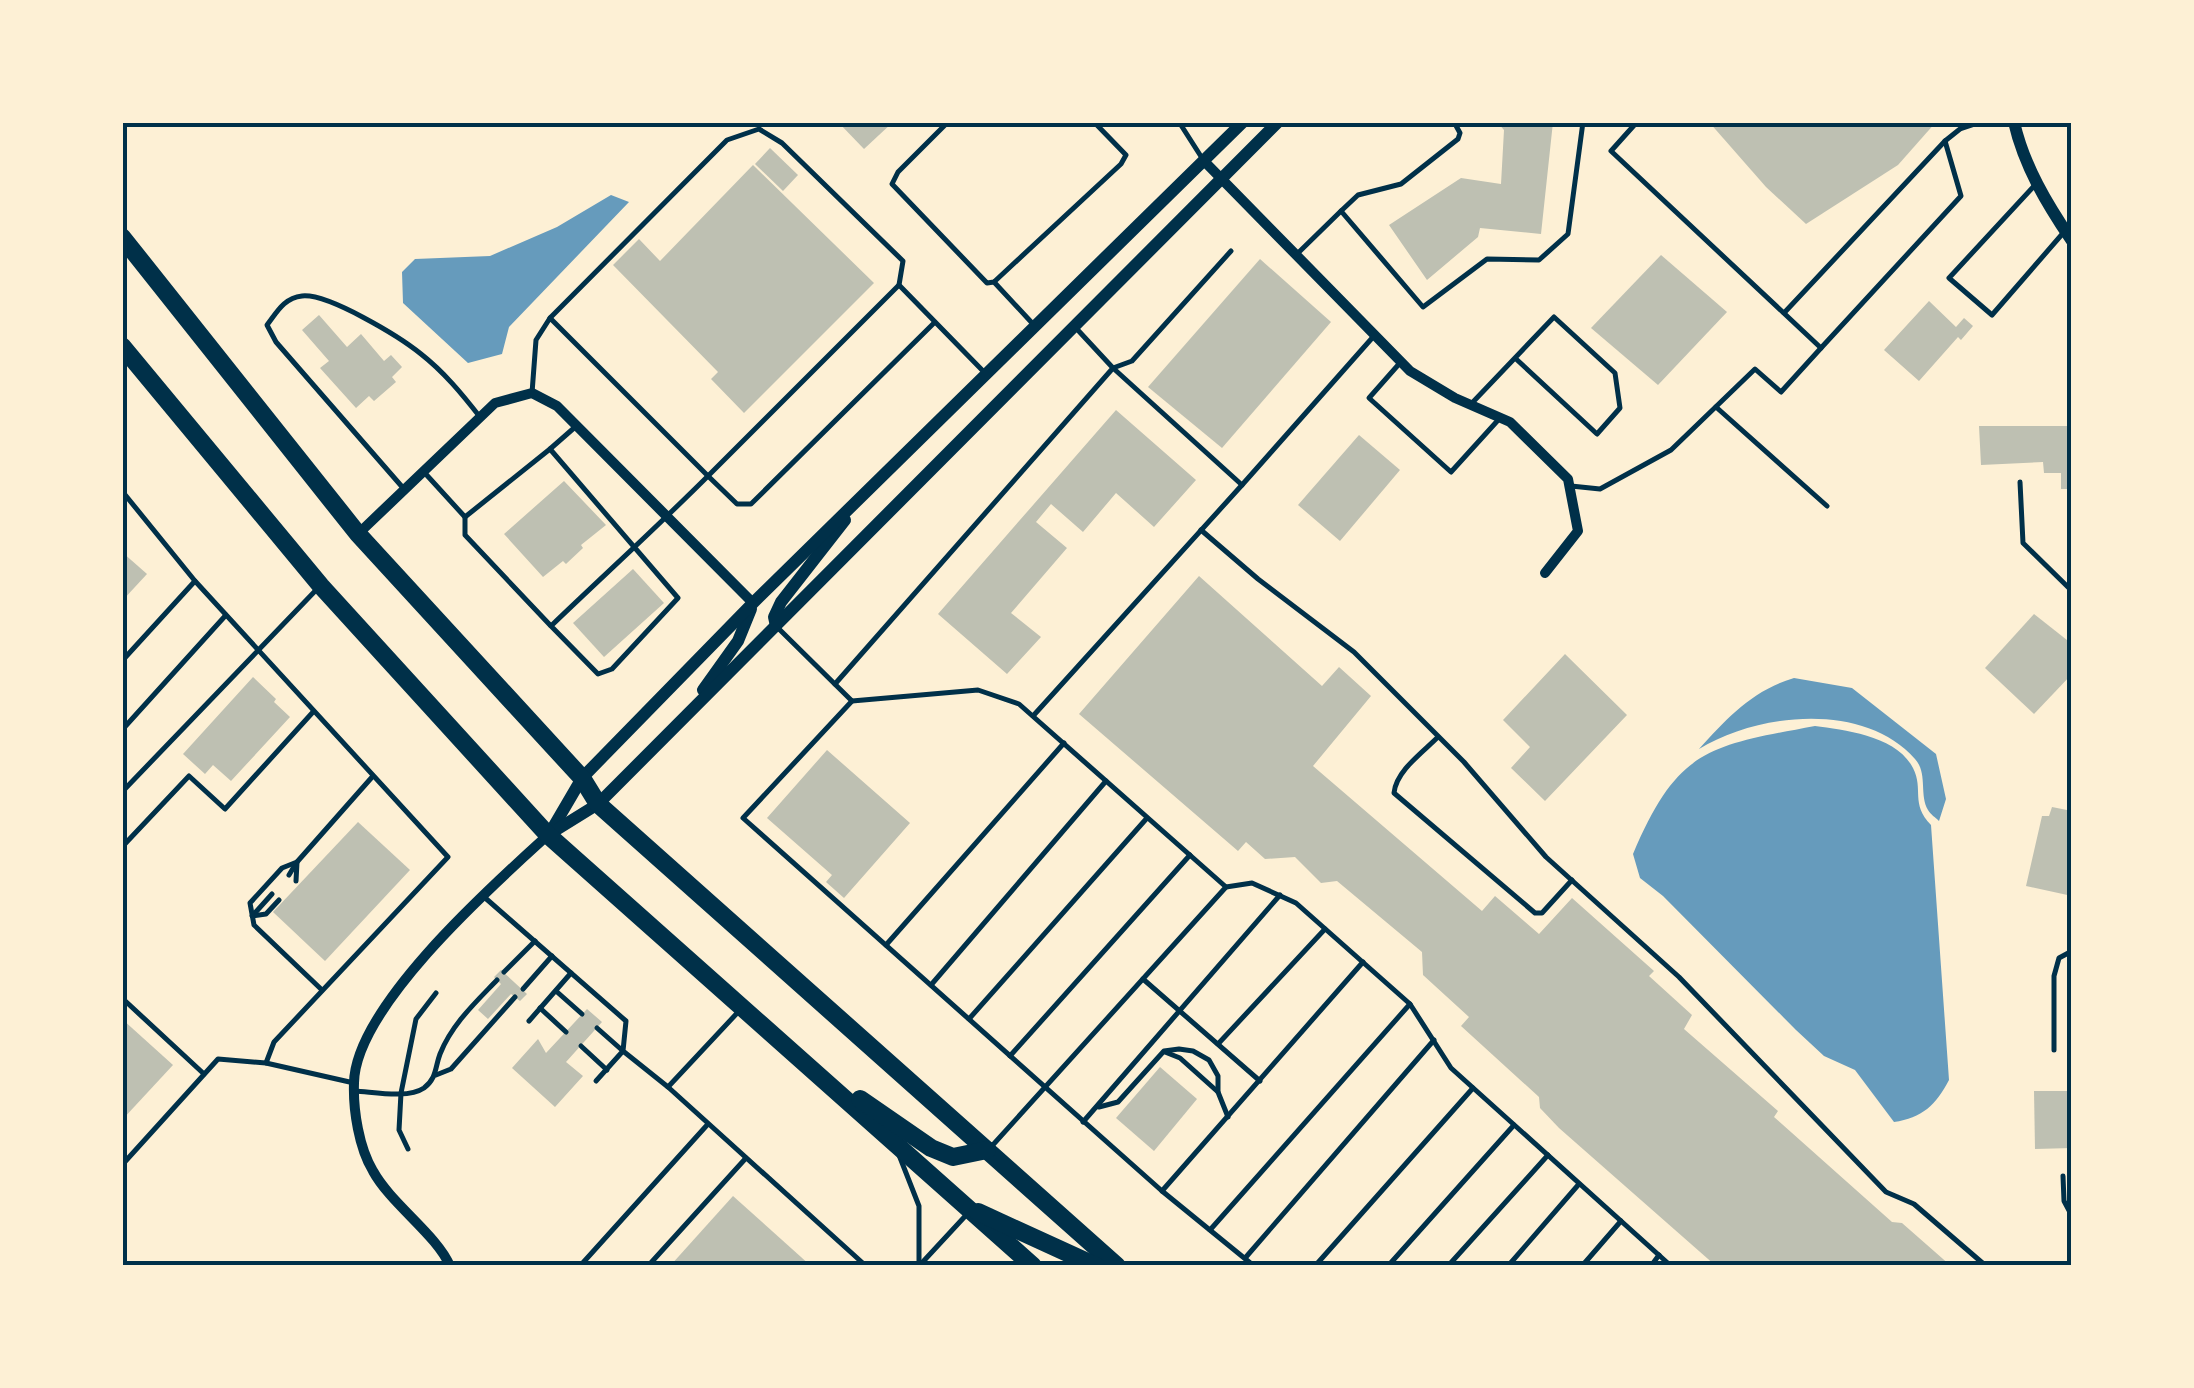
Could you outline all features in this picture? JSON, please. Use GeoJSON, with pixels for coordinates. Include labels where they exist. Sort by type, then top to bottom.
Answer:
{"type":"FeatureCollection","features":[{"type":"Feature","properties":{"kind":"main road"},"geometry":{"type":"LineString","coordinates":[[122,237],[358,534],[582,778],[598,804],[1118,1266]]}},
{"type":"Feature","properties":{"kind":"main road"},"geometry":{"type":"LineString","coordinates":[[122,346],[321,586],[548,835],[1033,1266]]}},
{"type":"Feature","properties":{"kind":"main road"},"geometry":{"type":"LineString","coordinates":[[794,1053],[931,1148],[952,1156],[988,1150]]}},
{"type":"Feature","properties":{"kind":"main road"},"geometry":{"type":"LineString","coordinates":[[970,1210],[998,1218],[1096,1266]]}},
{"type":"Feature","properties":{"kind":"street"},"geometry":{"type":"LineString","coordinates":[[548,835],[582,778],[753,603],[1243,122]]}},
{"type":"Feature","properties":{"kind":"street"},"geometry":{"type":"LineString","coordinates":[[450,1266],[372,1170],[359,1132],[354,1087],[360,1055],[393,993],[482,895],[548,835],[598,804],[1278,122]]}},
{"type":"Feature","properties":{"kind":"street"},"geometry":{"type":"LineString","coordinates":[[2014,122],[2020,149],[2068,236]]}},
{"type":"Feature","properties":{"kind":"street"},"geometry":{"type":"LineString","coordinates":[[1204,160],[1410,371],[1470,405],[1510,422],[1568,479],[1578,531],[1546,573]]}},
{"type":"Feature","properties":{"kind":"street"},"geometry":{"type":"LineString","coordinates":[[986,374],[1006,394]]}},
{"type":"Feature","properties":{"kind":"street"},"geometry":{"type":"LineString","coordinates":[[358,534],[495,403],[532,393],[557,406],[753,603]]}},
{"type":"Feature","properties":{"kind":"street"},"geometry":{"type":"LineString","coordinates":[[776,626],[774,617],[781,602],[826,549],[860,498]]}},
{"type":"Feature","properties":{"kind":"street"},"geometry":{"type":"LineString","coordinates":[[685,717],[738,641],[753,603]]}},
{"type":"Feature","properties":{"kind":"lane"},"geometry":{"type":"LineString","coordinates":[[948,122],[898,172],[892,184],[988,283],[994,282],[1121,164],[1126,155],[1094,122]]}},
{"type":"Feature","properties":{"kind":"lane"},"geometry":{"type":"LineString","coordinates":[[1179,122],[1204,160]]}},
{"type":"Feature","properties":{"kind":"lane"},"geometry":{"type":"LineString","coordinates":[[1296,254],[1358,194],[1402,184],[1458,139],[1460,133],[1454,122]]}},
{"type":"Feature","properties":{"kind":"lane"},"geometry":{"type":"LineString","coordinates":[[1341,211],[1419,304],[1429,305],[1487,259],[1540,260],[1568,234],[1583,122]]}},
{"type":"Feature","properties":{"kind":"lane"},"geometry":{"type":"LineString","coordinates":[[1637,122],[1611,152],[1821,348]]}},
{"type":"Feature","properties":{"kind":"lane"},"geometry":{"type":"LineString","coordinates":[[1784,314],[1959,126],[1981,122]]}},
{"type":"Feature","properties":{"kind":"lane"},"geometry":{"type":"LineString","coordinates":[[532,393],[536,340],[550,318],[727,140],[758,129],[782,143],[904,261],[899,285],[667,517],[550,626]]}},
{"type":"Feature","properties":{"kind":"lane"},"geometry":{"type":"LineString","coordinates":[[1570,486],[1600,488],[1672,450],[1755,368],[1781,392],[1961,196],[1946,142]]}},
{"type":"Feature","properties":{"kind":"lane"},"geometry":{"type":"LineString","coordinates":[[2037,184],[1949,278],[1992,316],[2068,236]]}},
{"type":"Feature","properties":{"kind":"lane"},"geometry":{"type":"LineString","coordinates":[[835,684],[1113,368],[1132,361],[1231,250]]}},
{"type":"Feature","properties":{"kind":"lane"},"geometry":{"type":"LineString","coordinates":[[994,282],[1035,326]]}},
{"type":"Feature","properties":{"kind":"lane"},"geometry":{"type":"LineString","coordinates":[[899,285],[986,374]]}},
{"type":"Feature","properties":{"kind":"lane"},"geometry":{"type":"LineString","coordinates":[[404,490],[276,342],[267,325],[283,303],[304,295],[333,302],[419,352],[454,383],[480,417]]}},
{"type":"Feature","properties":{"kind":"lane"},"geometry":{"type":"LineString","coordinates":[[1470,405],[1554,317],[1615,373],[1620,408],[1597,434],[1515,358]]}},
{"type":"Feature","properties":{"kind":"lane"},"geometry":{"type":"LineString","coordinates":[[550,318],[737,504],[751,504],[935,322]]}},
{"type":"Feature","properties":{"kind":"lane"},"geometry":{"type":"LineString","coordinates":[[1074,326],[1113,368],[1242,485]]}},
{"type":"Feature","properties":{"kind":"lane"},"geometry":{"type":"LineString","coordinates":[[1032,716],[1375,335]]}},
{"type":"Feature","properties":{"kind":"lane"},"geometry":{"type":"LineString","coordinates":[[1401,362],[1369,398],[1451,472],[1500,418]]}},
{"type":"Feature","properties":{"kind":"lane"},"geometry":{"type":"LineString","coordinates":[[1716,407],[1827,506]]}},
{"type":"Feature","properties":{"kind":"lane"},"geometry":{"type":"LineString","coordinates":[[466,517],[577,426]]}},
{"type":"Feature","properties":{"kind":"lane"},"geometry":{"type":"LineString","coordinates":[[423,471],[466,517],[466,534],[598,674],[612,669],[678,598],[550,449]]}},
{"type":"Feature","properties":{"kind":"lane"},"geometry":{"type":"LineString","coordinates":[[2020,482],[2023,544],[2072,591]]}},
{"type":"Feature","properties":{"kind":"lane"},"geometry":{"type":"LineString","coordinates":[[122,491],[256,650],[448,857],[274,1042],[266,1064]]}},
{"type":"Feature","properties":{"kind":"lane"},"geometry":{"type":"LineString","coordinates":[[1201,530],[1354,652],[1486,784],[1546,857],[1680,976],[1886,1192],[1914,1204],[1986,1266]]}},
{"type":"Feature","properties":{"kind":"lane"},"geometry":{"type":"LineString","coordinates":[[122,660],[195,581]]}},
{"type":"Feature","properties":{"kind":"lane"},"geometry":{"type":"LineString","coordinates":[[122,792],[321,586]]}},
{"type":"Feature","properties":{"kind":"lane"},"geometry":{"type":"LineString","coordinates":[[122,730],[226,615]]}},
{"type":"Feature","properties":{"kind":"lane"},"geometry":{"type":"LineString","coordinates":[[776,626],[852,700]]}},
{"type":"Feature","properties":{"kind":"lane"},"geometry":{"type":"LineString","coordinates":[[1226,887],[1019,704],[978,690],[852,700],[743,818],[1162,1191],[1254,1266]]}},
{"type":"Feature","properties":{"kind":"lane"},"geometry":{"type":"LineString","coordinates":[[122,847],[189,776],[225,809],[314,712]]}},
{"type":"Feature","properties":{"kind":"lane"},"geometry":{"type":"LineString","coordinates":[[1438,737],[1403,773],[1394,793],[1535,913],[1542,913],[1572,880]]}},
{"type":"Feature","properties":{"kind":"lane"},"geometry":{"type":"LineString","coordinates":[[886,945],[1064,744]]}},
{"type":"Feature","properties":{"kind":"lane"},"geometry":{"type":"LineString","coordinates":[[289,875],[374,776]]}},
{"type":"Feature","properties":{"kind":"lane"},"geometry":{"type":"LineString","coordinates":[[931,985],[1106,781]]}},
{"type":"Feature","properties":{"kind":"lane"},"geometry":{"type":"LineString","coordinates":[[969,1019],[1147,818]]}},
{"type":"Feature","properties":{"kind":"lane"},"geometry":{"type":"LineString","coordinates":[[1010,1056],[1190,855]]}},
{"type":"Feature","properties":{"kind":"lane"},"geometry":{"type":"LineString","coordinates":[[296,882],[297,862]]}},
{"type":"Feature","properties":{"kind":"lane"},"geometry":{"type":"LineString","coordinates":[[297,862],[282,868],[250,904],[252,916],[254,925],[322,990]]}},
{"type":"Feature","properties":{"kind":"lane"},"geometry":{"type":"LineString","coordinates":[[988,1150],[1226,887],[1252,883],[1296,903],[1410,1004],[1451,1068],[1670,1266]]}},
{"type":"Feature","properties":{"kind":"lane"},"geometry":{"type":"LineString","coordinates":[[252,916],[272,894]]}},
{"type":"Feature","properties":{"kind":"lane"},"geometry":{"type":"LineString","coordinates":[[482,895],[626,1021],[623,1052],[596,1082]]}},
{"type":"Feature","properties":{"kind":"lane"},"geometry":{"type":"LineString","coordinates":[[1084,1122],[1280,895]]}},
{"type":"Feature","properties":{"kind":"lane"},"geometry":{"type":"LineString","coordinates":[[252,916],[266,914],[279,900]]}},
{"type":"Feature","properties":{"kind":"lane"},"geometry":{"type":"LineString","coordinates":[[1218,1044],[1325,928]]}},
{"type":"Feature","properties":{"kind":"lane"},"geometry":{"type":"LineString","coordinates":[[504,972],[536,941]]}},
{"type":"Feature","properties":{"kind":"lane"},"geometry":{"type":"LineString","coordinates":[[2054,1050],[2054,976],[2059,958],[2072,952]]}},
{"type":"Feature","properties":{"kind":"lane"},"geometry":{"type":"LineString","coordinates":[[523,989],[552,956]]}},
{"type":"Feature","properties":{"kind":"lane"},"geometry":{"type":"LineString","coordinates":[[1162,1191],[1363,962]]}},
{"type":"Feature","properties":{"kind":"lane"},"geometry":{"type":"LineString","coordinates":[[529,1021],[571,973]]}},
{"type":"Feature","properties":{"kind":"lane"},"geometry":{"type":"LineString","coordinates":[[1143,979],[1260,1081]]}},
{"type":"Feature","properties":{"kind":"lane"},"geometry":{"type":"LineString","coordinates":[[436,1075],[438,1058],[453,1028],[497,980]]}},
{"type":"Feature","properties":{"kind":"lane"},"geometry":{"type":"LineString","coordinates":[[556,991],[582,1014]]}},
{"type":"Feature","properties":{"kind":"lane"},"geometry":{"type":"LineString","coordinates":[[408,1148],[399,1130],[400,1093],[416,1019],[436,993]]}},
{"type":"Feature","properties":{"kind":"lane"},"geometry":{"type":"LineString","coordinates":[[122,1165],[218,1058],[266,1064],[354,1087],[400,1093],[422,1090],[436,1075],[450,1069],[516,997]]}},
{"type":"Feature","properties":{"kind":"lane"},"geometry":{"type":"LineString","coordinates":[[122,998],[204,1074]]}},
{"type":"Feature","properties":{"kind":"lane"},"geometry":{"type":"LineString","coordinates":[[1210,1230],[1410,1004]]}},
{"type":"Feature","properties":{"kind":"lane"},"geometry":{"type":"LineString","coordinates":[[668,1087],[742,1007]]}},
{"type":"Feature","properties":{"kind":"lane"},"geometry":{"type":"LineString","coordinates":[[540,1008],[566,1032]]}},
{"type":"Feature","properties":{"kind":"lane"},"geometry":{"type":"LineString","coordinates":[[597,1028],[866,1266]]}},
{"type":"Feature","properties":{"kind":"lane"},"geometry":{"type":"LineString","coordinates":[[1245,1258],[1434,1040]]}},
{"type":"Feature","properties":{"kind":"lane"},"geometry":{"type":"LineString","coordinates":[[581,1046],[607,1070]]}},
{"type":"Feature","properties":{"kind":"lane"},"geometry":{"type":"LineString","coordinates":[[1096,1108],[1118,1102],[1164,1052],[1193,1051],[1210,1060],[1228,1117]]}},
{"type":"Feature","properties":{"kind":"lane"},"geometry":{"type":"LineString","coordinates":[[1164,1052],[1180,1058],[1218,1092]]}},
{"type":"Feature","properties":{"kind":"lane"},"geometry":{"type":"LineString","coordinates":[[1315,1266],[1474,1088]]}},
{"type":"Feature","properties":{"kind":"lane"},"geometry":{"type":"LineString","coordinates":[[584,1264],[708,1124]]}},
{"type":"Feature","properties":{"kind":"lane"},"geometry":{"type":"LineString","coordinates":[[1388,1266],[1514,1124]]}},
{"type":"Feature","properties":{"kind":"lane"},"geometry":{"type":"LineString","coordinates":[[891,1139],[920,1206],[919,1266]]}},
{"type":"Feature","properties":{"kind":"lane"},"geometry":{"type":"LineString","coordinates":[[1448,1266],[1548,1155]]}},
{"type":"Feature","properties":{"kind":"lane"},"geometry":{"type":"LineString","coordinates":[[648,1266],[746,1158]]}},
{"type":"Feature","properties":{"kind":"lane"},"geometry":{"type":"LineString","coordinates":[[2063,1176],[2064,1201],[2072,1216]]}},
{"type":"Feature","properties":{"kind":"lane"},"geometry":{"type":"LineString","coordinates":[[1508,1266],[1580,1184]]}},
{"type":"Feature","properties":{"kind":"lane"},"geometry":{"type":"LineString","coordinates":[[919,1266],[970,1210]]}},
{"type":"Feature","properties":{"kind":"lane"},"geometry":{"type":"LineString","coordinates":[[1582,1266],[1621,1221]]}},
{"type":"Feature","properties":{"kind":"lane"},"geometry":{"type":"LineString","coordinates":[[1650,1266],[1659,1255]]}},
{"type":"Feature","properties":{"kind":"water"},"geometry":{"type":"Polygon","coordinates":[[[611,195],[629,202],[509,327],[502,354],[468,363],[403,303],[402,272],[415,259],[490,256],[557,227],[611,195]]]}},
{"type":"Feature","properties":{"kind":"water"},"geometry":{"type":"Polygon","coordinates":[[[1794,678],[1852,688],[1936,754],[1946,799],[1939,821],[1925,804],[1921,771],[1915,759],[1894,741],[1869,728],[1841,721],[1781,721],[1724,736],[1699,749],[1753,698],[1794,678]]]}},
{"type":"Feature","properties":{"kind":"water"},"geometry":{"type":"Polygon","coordinates":[[[1815,726],[1869,736],[1895,748],[1913,768],[1921,810],[1931,825],[1949,1080],[1927,1109],[1904,1120],[1894,1122],[1855,1070],[1824,1056],[1663,896],[1640,878],[1633,854],[1666,792],[1682,772],[1701,758],[1723,747],[1815,726]]]}},
{"type":"Feature","properties":{"kind":"building"},"geometry":{"type":"Polygon","coordinates":[[[838,122],[893,122],[864,149],[838,122]]]}},
{"type":"Feature","properties":{"kind":"building"},"geometry":{"type":"Polygon","coordinates":[[[1497,122],[1553,122],[1541,234],[1480,228],[1478,237],[1427,280],[1389,225],[1461,178],[1501,184],[1504,130],[1497,122]]]}},
{"type":"Feature","properties":{"kind":"building"},"geometry":{"type":"Polygon","coordinates":[[[1709,122],[1936,122],[1898,165],[1806,224],[1766,187],[1709,122]]]}},
{"type":"Feature","properties":{"kind":"building"},"geometry":{"type":"Polygon","coordinates":[[[770,148],[798,175],[783,191],[755,164],[770,148]]]}},
{"type":"Feature","properties":{"kind":"building"},"geometry":{"type":"Polygon","coordinates":[[[753,165],[874,283],[744,413],[711,379],[718,372],[613,265],[639,239],[660,261],[753,165]]]}},
{"type":"Feature","properties":{"kind":"building"},"geometry":{"type":"Polygon","coordinates":[[[1661,255],[1727,312],[1658,385],[1591,328],[1661,255]]]}},
{"type":"Feature","properties":{"kind":"building"},"geometry":{"type":"Polygon","coordinates":[[[1260,259],[1331,322],[1222,448],[1148,387],[1260,259]]]}},
{"type":"Feature","properties":{"kind":"building"},"geometry":{"type":"Polygon","coordinates":[[[1929,301],[1956,327],[1964,318],[1973,326],[1919,381],[1884,350],[1929,301]]]}},
{"type":"Feature","properties":{"kind":"building"},"geometry":{"type":"Polygon","coordinates":[[[319,315],[347,347],[361,334],[384,361],[391,355],[402,367],[392,377],[396,382],[374,401],[369,396],[356,408],[320,368],[329,361],[302,330],[319,315]]]}},
{"type":"Feature","properties":{"kind":"building"},"geometry":{"type":"Polygon","coordinates":[[[1116,410],[1196,480],[1154,527],[1116,493],[1083,532],[1051,504],[1036,522],[1067,548],[1011,613],[1041,637],[1007,674],[938,614],[1116,410]]]}},
{"type":"Feature","properties":{"kind":"building"},"geometry":{"type":"Polygon","coordinates":[[[1979,426],[2072,426],[2072,489],[2061,489],[2061,473],[2044,473],[2043,462],[1981,465],[1979,426]]]}},
{"type":"Feature","properties":{"kind":"building"},"geometry":{"type":"Polygon","coordinates":[[[1359,435],[1400,470],[1340,541],[1298,505],[1359,435]]]}},
{"type":"Feature","properties":{"kind":"building"},"geometry":{"type":"Polygon","coordinates":[[[564,481],[606,525],[581,545],[583,548],[566,564],[563,561],[543,577],[504,534],[564,481]]]}},
{"type":"Feature","properties":{"kind":"building"},"geometry":{"type":"Polygon","coordinates":[[[122,552],[147,574],[122,601],[122,552]]]}},
{"type":"Feature","properties":{"kind":"building"},"geometry":{"type":"Polygon","coordinates":[[[633,569],[664,603],[604,657],[573,623],[633,569]]]}},
{"type":"Feature","properties":{"kind":"building"},"geometry":{"type":"Polygon","coordinates":[[[1199,576],[1322,686],[1339,667],[1371,696],[1313,766],[1482,911],[1495,896],[1539,934],[1572,898],[1654,971],[1649,976],[1692,1015],[1684,1029],[1778,1111],[1774,1117],[1892,1222],[1902,1223],[1951,1266],[1716,1266],[1559,1128],[1540,1108],[1539,1097],[1461,1026],[1469,1017],[1423,975],[1422,952],[1337,881],[1321,883],[1295,857],[1265,859],[1246,842],[1238,851],[1079,714],[1199,576]]]}},
{"type":"Feature","properties":{"kind":"building"},"geometry":{"type":"Polygon","coordinates":[[[2034,614],[2072,644],[2072,674],[2034,714],[1985,668],[2034,614]]]}},
{"type":"Feature","properties":{"kind":"building"},"geometry":{"type":"Polygon","coordinates":[[[1565,654],[1627,715],[1545,801],[1511,768],[1530,747],[1503,720],[1565,654]]]}},
{"type":"Feature","properties":{"kind":"building"},"geometry":{"type":"Polygon","coordinates":[[[253,677],[290,717],[231,781],[213,765],[205,774],[183,754],[253,677]]]}},
{"type":"Feature","properties":{"kind":"building"},"geometry":{"type":"Polygon","coordinates":[[[827,750],[910,823],[844,898],[826,882],[832,875],[767,818],[827,750]]]}},
{"type":"Feature","properties":{"kind":"building"},"geometry":{"type":"Polygon","coordinates":[[[2052,807],[2072,811],[2072,896],[2026,886],[2042,816],[2049,816],[2052,807]]]}},
{"type":"Feature","properties":{"kind":"building"},"geometry":{"type":"Polygon","coordinates":[[[358,822],[410,870],[325,961],[273,912],[358,822]]]}},
{"type":"Feature","properties":{"kind":"building"},"geometry":{"type":"Polygon","coordinates":[[[501,970],[527,994],[520,1001],[511,994],[488,1019],[478,1010],[501,984],[494,977],[501,970]]]}},
{"type":"Feature","properties":{"kind":"building"},"geometry":{"type":"Polygon","coordinates":[[[587,1009],[602,1022],[566,1062],[583,1076],[555,1107],[512,1068],[538,1039],[546,1053],[587,1009]]]}},
{"type":"Feature","properties":{"kind":"building"},"geometry":{"type":"Polygon","coordinates":[[[122,1019],[173,1065],[122,1120],[122,1019]]]}},
{"type":"Feature","properties":{"kind":"building"},"geometry":{"type":"Polygon","coordinates":[[[1160,1067],[1197,1099],[1154,1151],[1116,1118],[1160,1067]]]}},
{"type":"Feature","properties":{"kind":"building"},"geometry":{"type":"Polygon","coordinates":[[[2034,1091],[2072,1091],[2072,1148],[2035,1149],[2034,1091]]]}},
{"type":"Feature","properties":{"kind":"building"},"geometry":{"type":"Polygon","coordinates":[[[733,1196],[811,1266],[670,1266],[733,1196]]]}}]}
